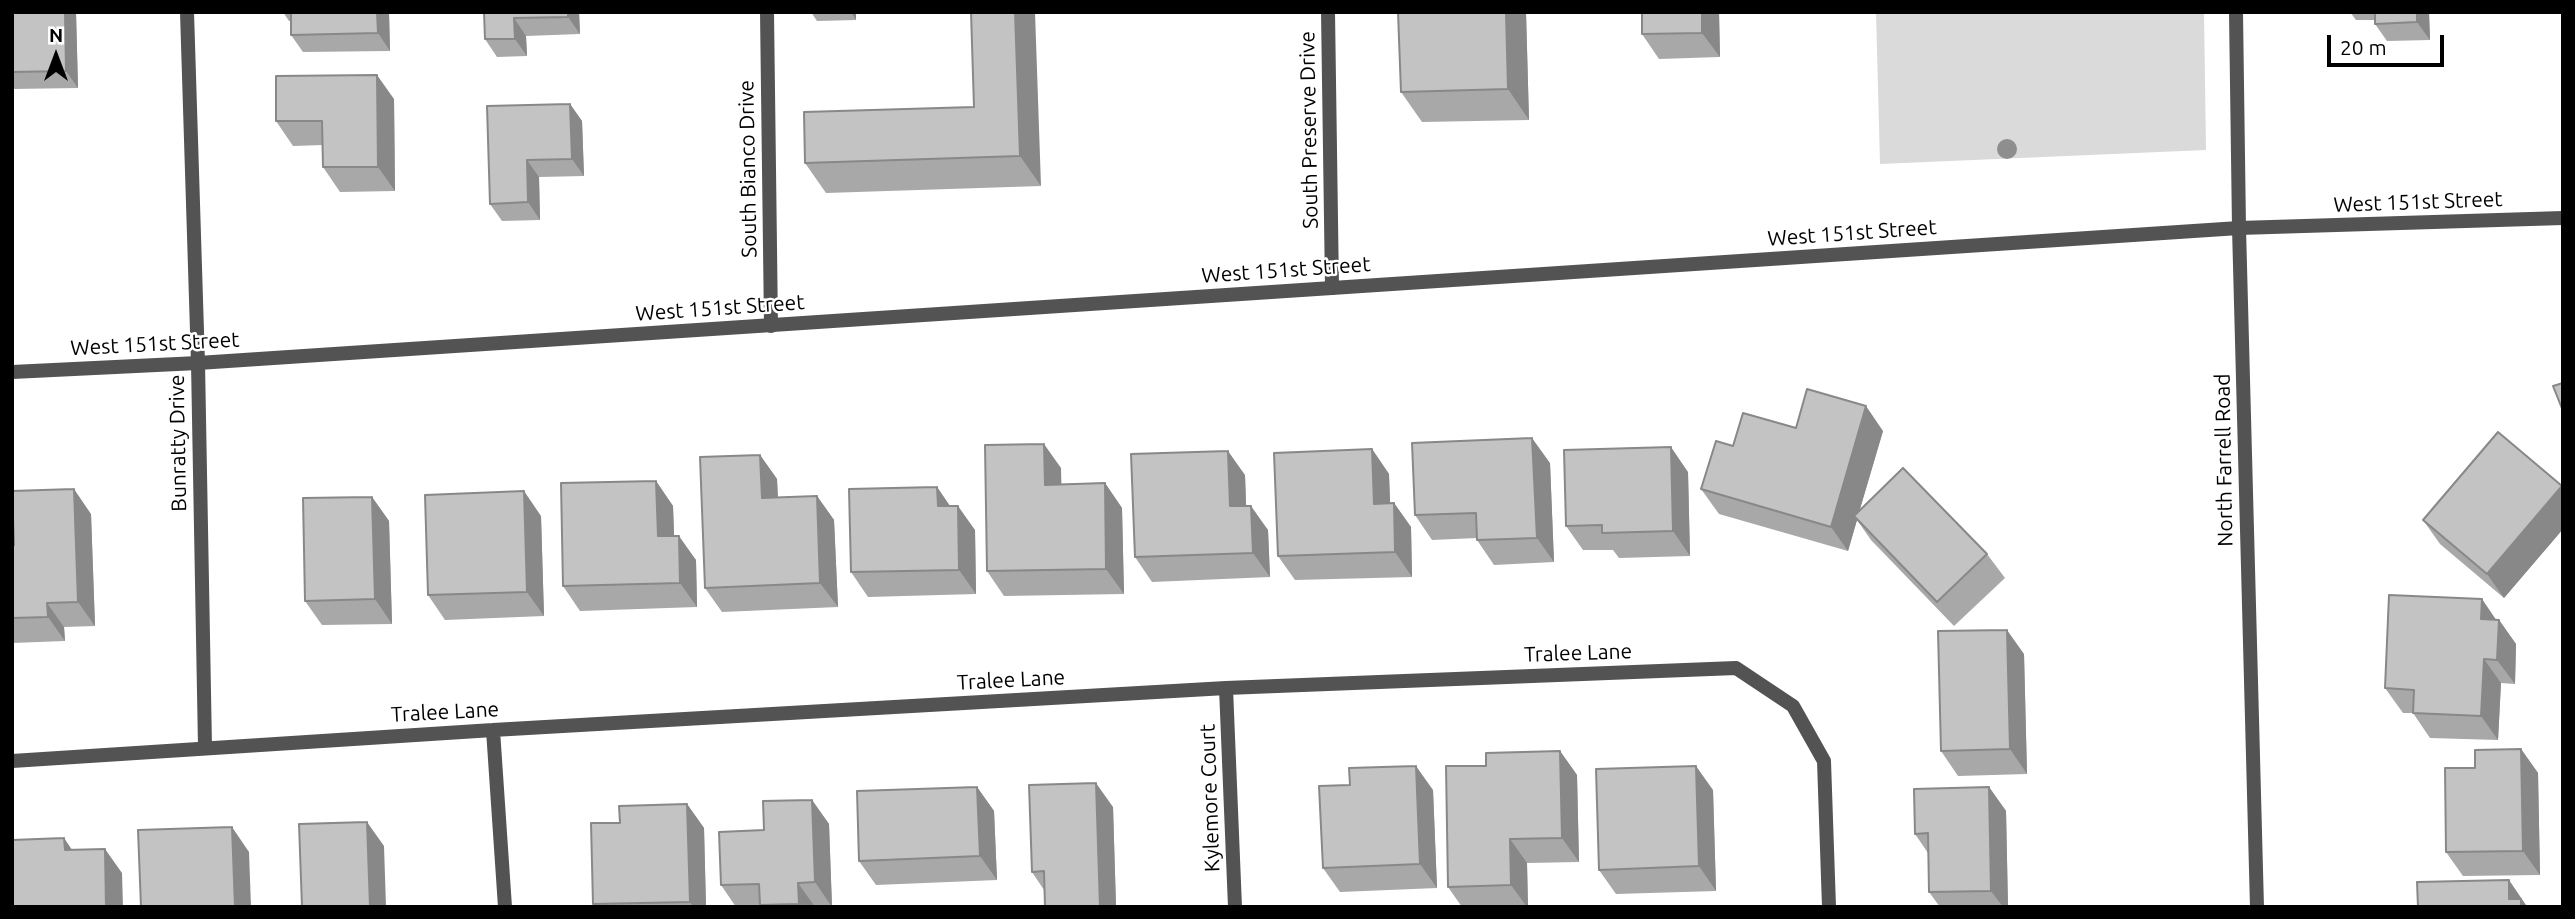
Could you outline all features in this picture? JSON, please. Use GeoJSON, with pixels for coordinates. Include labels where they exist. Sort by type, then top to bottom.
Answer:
{"type":"FeatureCollection","features":[{"type":"Feature","properties":{"kind":"street","name":"Bunratty Drive"},"geometry":{"type":"LineString","coordinates":[[187,12],[198,363],[205,747]]}},
{"type":"Feature","properties":{"kind":"street","name":"South Bianco Drive"},"geometry":{"type":"LineString","coordinates":[[768,12],[771,326]]}},
{"type":"Feature","properties":{"kind":"street","name":"South Preserve Drive"},"geometry":{"type":"LineString","coordinates":[[1328,12],[1332,288]]}},
{"type":"Feature","properties":{"kind":"street","name":"North Farrell Road"},"geometry":{"type":"LineString","coordinates":[[2236,12],[2257,907]]}},
{"type":"Feature","properties":{"kind":"street","name":"West 151st Street"},"geometry":{"type":"LineString","coordinates":[[12,372],[198,363],[771,326],[2239,228],[2563,218]]}},
{"type":"Feature","properties":{"kind":"street","name":"Tralee Lane"},"geometry":{"type":"LineString","coordinates":[[12,761],[205,747],[1226,688],[1736,668],[1793,706],[1824,761],[1829,907]]}},
{"type":"Feature","properties":{"kind":"street","name":"Kylemore Court"},"geometry":{"type":"LineString","coordinates":[[1226,688],[1235,907]]}},
{"type":"Feature","properties":{"kind":"street"},"geometry":{"type":"LineString","coordinates":[[493,730],[505,907]]}},
{"type":"Feature","properties":{"kind":"shaded area"},"geometry":{"type":"Polygon","coordinates":[[[1876,12],[2204,12],[2206,150],[1880,164],[1876,12]]]}},
{"type":"Feature","properties":{"kind":"building"},"geometry":{"type":"Polygon","coordinates":[[[12,12],[65,12],[66,71],[12,72],[12,12]]]}},
{"type":"Feature","properties":{"kind":"building"},"geometry":{"type":"Polygon","coordinates":[[[291,12],[377,12],[378,33],[291,35],[291,12]]]}},
{"type":"Feature","properties":{"kind":"building"},"geometry":{"type":"Polygon","coordinates":[[[484,12],[568,12],[568,17],[514,18],[515,39],[485,39],[484,12]]]}},
{"type":"Feature","properties":{"kind":"building"},"geometry":{"type":"Polygon","coordinates":[[[971,12],[1015,12],[1020,156],[805,163],[804,112],[974,107],[971,12]]]}},
{"type":"Feature","properties":{"kind":"building"},"geometry":{"type":"Polygon","coordinates":[[[1398,12],[1506,12],[1508,89],[1401,92],[1398,12]]]}},
{"type":"Feature","properties":{"kind":"building"},"geometry":{"type":"Polygon","coordinates":[[[1642,12],[1702,12],[1702,33],[1642,34],[1642,12]]]}},
{"type":"Feature","properties":{"kind":"building"},"geometry":{"type":"Polygon","coordinates":[[[2375,12],[2417,12],[2417,22],[2375,24],[2375,12]]]}},
{"type":"Feature","properties":{"kind":"building"},"geometry":{"type":"Polygon","coordinates":[[[377,75],[378,167],[323,167],[322,121],[276,121],[276,76],[377,75]]]}},
{"type":"Feature","properties":{"kind":"building"},"geometry":{"type":"Polygon","coordinates":[[[570,104],[572,159],[527,160],[528,202],[490,204],[487,106],[570,104]]]}},
{"type":"Feature","properties":{"kind":"building"},"geometry":{"type":"Polygon","coordinates":[[[2563,383],[2563,411],[2553,386],[2563,383]]]}},
{"type":"Feature","properties":{"kind":"building"},"geometry":{"type":"Polygon","coordinates":[[[1807,389],[1866,406],[1831,527],[1701,489],[1716,441],[1733,446],[1743,413],[1796,428],[1807,389]]]}},
{"type":"Feature","properties":{"kind":"building"},"geometry":{"type":"Polygon","coordinates":[[[2498,432],[2562,486],[2487,574],[2423,520],[2498,432]]]}},
{"type":"Feature","properties":{"kind":"building"},"geometry":{"type":"Polygon","coordinates":[[[1532,438],[1537,538],[1477,540],[1476,513],[1415,515],[1412,443],[1532,438]]]}},
{"type":"Feature","properties":{"kind":"building"},"geometry":{"type":"Polygon","coordinates":[[[1044,444],[1045,485],[1105,483],[1106,569],[987,571],[985,445],[1044,444]]]}},
{"type":"Feature","properties":{"kind":"building"},"geometry":{"type":"Polygon","coordinates":[[[1671,447],[1673,531],[1602,533],[1602,525],[1566,526],[1564,450],[1671,447]]]}},
{"type":"Feature","properties":{"kind":"building"},"geometry":{"type":"Polygon","coordinates":[[[1372,449],[1374,504],[1394,503],[1395,552],[1278,556],[1274,453],[1372,449]]]}},
{"type":"Feature","properties":{"kind":"building"},"geometry":{"type":"Polygon","coordinates":[[[1228,451],[1230,506],[1251,506],[1253,553],[1135,557],[1131,454],[1228,451]]]}},
{"type":"Feature","properties":{"kind":"building"},"geometry":{"type":"Polygon","coordinates":[[[760,455],[762,498],[817,496],[820,583],[705,588],[700,457],[760,455]]]}},
{"type":"Feature","properties":{"kind":"building"},"geometry":{"type":"Polygon","coordinates":[[[1903,468],[1987,554],[1937,602],[1854,516],[1903,468]]]}},
{"type":"Feature","properties":{"kind":"building"},"geometry":{"type":"Polygon","coordinates":[[[656,481],[658,536],[679,536],[680,583],[563,586],[561,483],[656,481]]]}},
{"type":"Feature","properties":{"kind":"building"},"geometry":{"type":"Polygon","coordinates":[[[937,487],[938,506],[958,506],[959,570],[851,572],[849,489],[937,487]]]}},
{"type":"Feature","properties":{"kind":"building"},"geometry":{"type":"Polygon","coordinates":[[[74,489],[78,602],[47,603],[48,617],[12,618],[12,491],[74,489]]]}},
{"type":"Feature","properties":{"kind":"building"},"geometry":{"type":"Polygon","coordinates":[[[524,491],[527,592],[428,595],[425,495],[524,491]]]}},
{"type":"Feature","properties":{"kind":"building"},"geometry":{"type":"Polygon","coordinates":[[[372,497],[375,599],[305,601],[303,498],[372,497]]]}},
{"type":"Feature","properties":{"kind":"building"},"geometry":{"type":"Polygon","coordinates":[[[2389,595],[2482,599],[2481,619],[2499,620],[2497,660],[2484,659],[2481,716],[2413,713],[2414,690],[2385,688],[2389,595]]]}},
{"type":"Feature","properties":{"kind":"building"},"geometry":{"type":"Polygon","coordinates":[[[2007,630],[2010,749],[1941,751],[1938,631],[2007,630]]]}},
{"type":"Feature","properties":{"kind":"building"},"geometry":{"type":"Polygon","coordinates":[[[2521,749],[2523,851],[2446,852],[2445,768],[2475,768],[2475,750],[2521,749]]]}},
{"type":"Feature","properties":{"kind":"building"},"geometry":{"type":"Polygon","coordinates":[[[1560,751],[1562,838],[1510,839],[1511,885],[1448,887],[1446,766],[1486,766],[1486,753],[1560,751]]]}},
{"type":"Feature","properties":{"kind":"building"},"geometry":{"type":"Polygon","coordinates":[[[1416,766],[1420,864],[1323,868],[1319,786],[1350,785],[1349,768],[1416,766]]]}},
{"type":"Feature","properties":{"kind":"building"},"geometry":{"type":"Polygon","coordinates":[[[1696,766],[1699,866],[1599,870],[1596,769],[1696,766]]]}},
{"type":"Feature","properties":{"kind":"building"},"geometry":{"type":"Polygon","coordinates":[[[1096,783],[1100,907],[1045,907],[1044,871],[1032,872],[1029,785],[1096,783]]]}},
{"type":"Feature","properties":{"kind":"building"},"geometry":{"type":"Polygon","coordinates":[[[977,787],[980,856],[859,861],[857,791],[977,787]]]}},
{"type":"Feature","properties":{"kind":"building"},"geometry":{"type":"Polygon","coordinates":[[[1989,787],[1991,891],[1929,892],[1928,833],[1915,834],[1914,789],[1989,787]]]}},
{"type":"Feature","properties":{"kind":"building"},"geometry":{"type":"Polygon","coordinates":[[[812,800],[815,882],[798,883],[799,904],[760,905],[759,884],[721,885],[719,832],[764,830],[763,801],[812,800]]]}},
{"type":"Feature","properties":{"kind":"building"},"geometry":{"type":"Polygon","coordinates":[[[687,804],[690,902],[593,904],[591,823],[620,823],[619,806],[687,804]]]}},
{"type":"Feature","properties":{"kind":"building"},"geometry":{"type":"Polygon","coordinates":[[[367,822],[370,907],[302,907],[299,824],[367,822]]]}},
{"type":"Feature","properties":{"kind":"building"},"geometry":{"type":"Polygon","coordinates":[[[232,827],[235,907],[141,907],[138,830],[232,827]]]}},
{"type":"Feature","properties":{"kind":"building"},"geometry":{"type":"Polygon","coordinates":[[[64,838],[65,850],[105,849],[106,907],[12,907],[12,840],[64,838]]]}},
{"type":"Feature","properties":{"kind":"building"},"geometry":{"type":"Polygon","coordinates":[[[2509,880],[2509,899],[2521,899],[2521,907],[2418,907],[2417,882],[2509,880]]]}}]}
